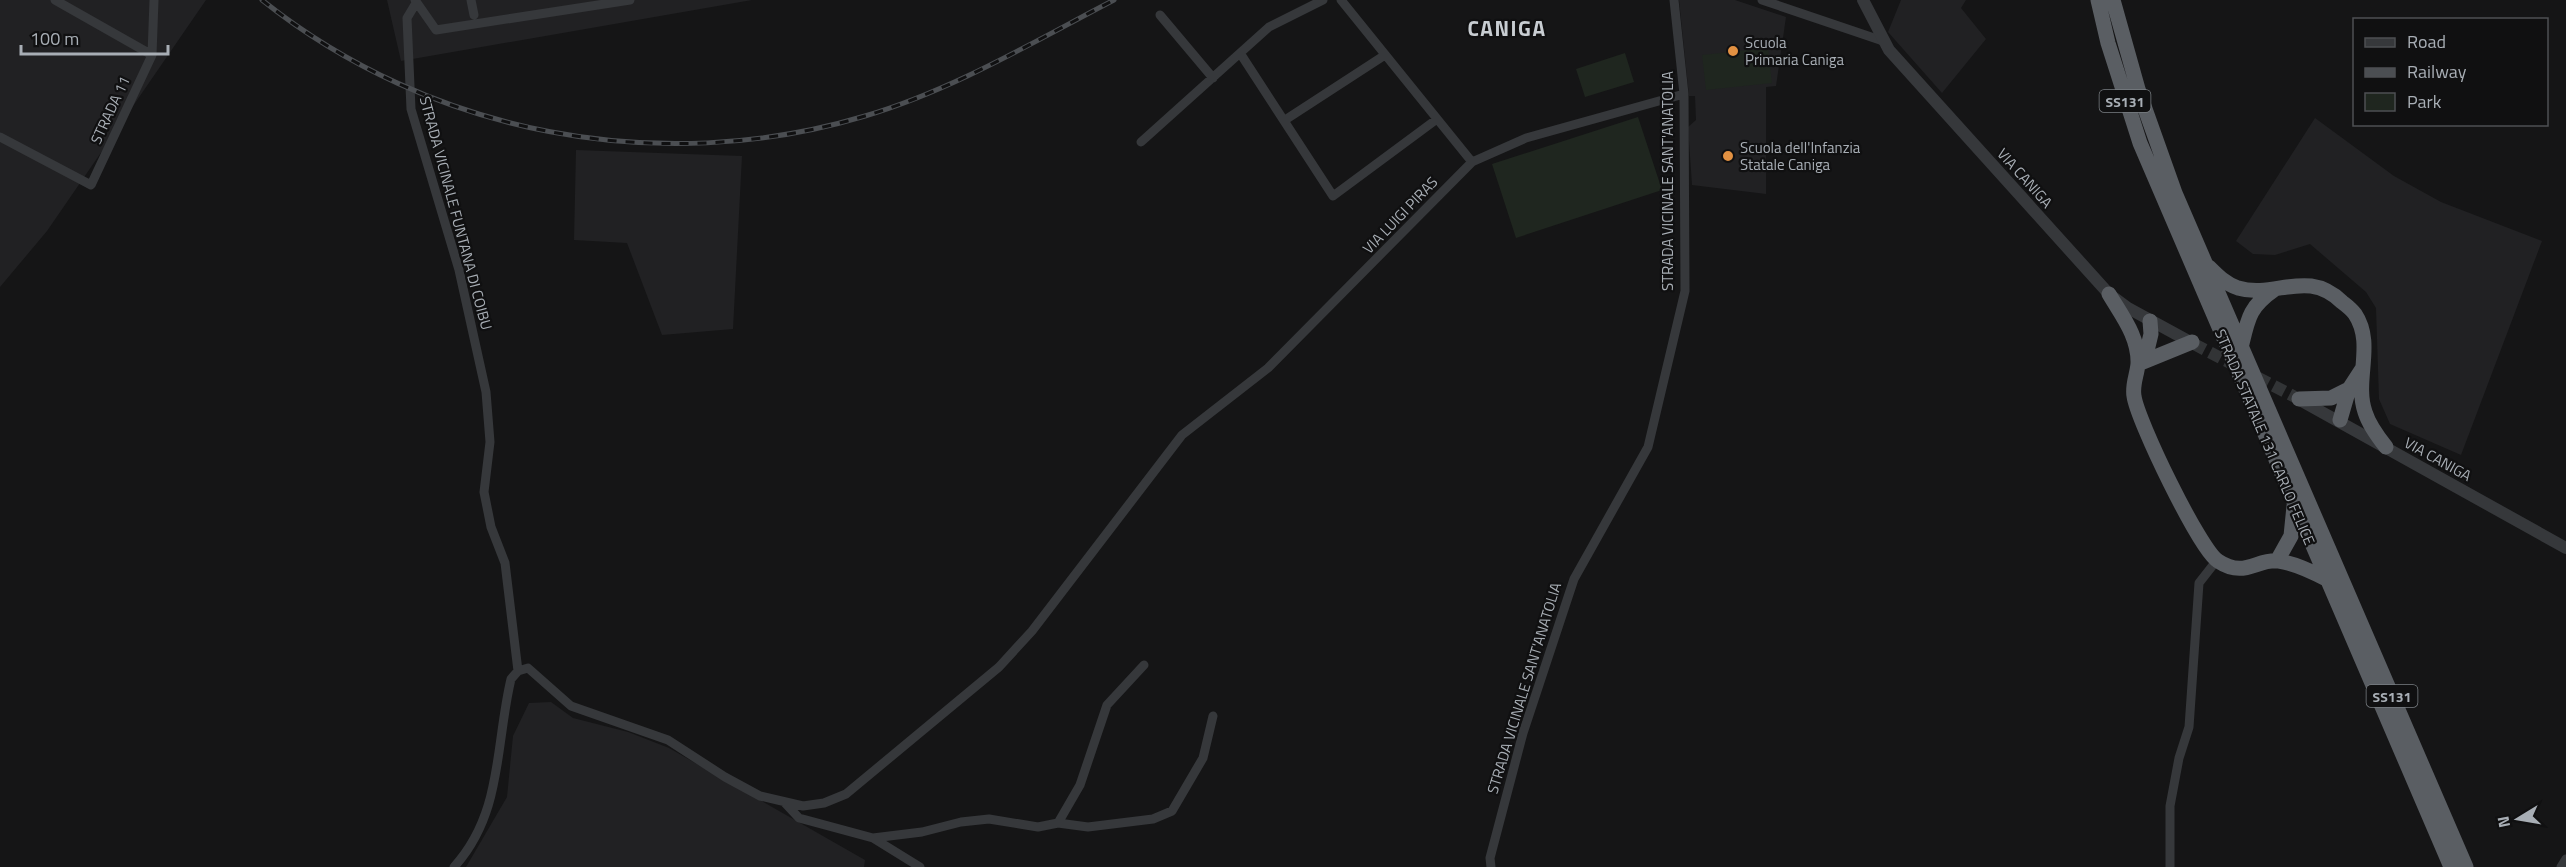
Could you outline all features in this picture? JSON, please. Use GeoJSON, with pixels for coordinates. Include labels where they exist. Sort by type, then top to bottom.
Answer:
{"type":"FeatureCollection","features":[{"type":"Feature","properties":{"kind":"highway","name":"STRADA STATALE 131 CARLO FELICE"},"geometry":{"type":"LineString","coordinates":[[2098,0],[2123,94],[2169,196],[2326,579],[2451,867]]}},
{"type":"Feature","properties":{"kind":"highway","name":"STRADA STATALE 131 CARLO FELICE"},"geometry":{"type":"LineString","coordinates":[[2114,0],[2169,196],[2204,262],[2466,867]]}},
{"type":"Feature","properties":{"kind":"highway"},"geometry":{"type":"LineString","coordinates":[[2204,262],[2222,280],[2238,288],[2255,290],[2309,284],[2333,293],[2355,315],[2365,343],[2364,366],[2355,389],[2351,412],[2340,420]]}},
{"type":"Feature","properties":{"kind":"highway"},"geometry":{"type":"LineString","coordinates":[[2241,348],[2250,311],[2259,300],[2279,287]]}},
{"type":"Feature","properties":{"kind":"highway"},"geometry":{"type":"LineString","coordinates":[[2109,294],[2130,329],[2140,358]]}},
{"type":"Feature","properties":{"kind":"highway"},"geometry":{"type":"LineString","coordinates":[[2150,321],[2151,334],[2140,358],[2133,394],[2136,405],[2198,536],[2217,561],[2244,570],[2277,561],[2302,567],[2326,579]]}},
{"type":"Feature","properties":{"kind":"highway"},"geometry":{"type":"LineString","coordinates":[[2140,358],[2193,343]]}},
{"type":"Feature","properties":{"kind":"highway"},"geometry":{"type":"LineString","coordinates":[[2297,398],[2331,398],[2355,389]]}},
{"type":"Feature","properties":{"kind":"highway"},"geometry":{"type":"LineString","coordinates":[[2355,389],[2364,412],[2386,447]]}},
{"type":"Feature","properties":{"kind":"highway"},"geometry":{"type":"LineString","coordinates":[[2277,561],[2291,536],[2294,502]]}},
{"type":"Feature","properties":{"kind":"street"},"geometry":{"type":"LineString","coordinates":[[55,0],[152,55],[154,0]]}},
{"type":"Feature","properties":{"kind":"street"},"geometry":{"type":"LineString","coordinates":[[471,0],[474,15]]}},
{"type":"Feature","properties":{"kind":"street"},"geometry":{"type":"LineString","coordinates":[[416,1],[435,30],[630,0]]}},
{"type":"Feature","properties":{"kind":"street"},"geometry":{"type":"LineString","coordinates":[[1141,142],[1269,27],[1323,0]]}},
{"type":"Feature","properties":{"kind":"street"},"geometry":{"type":"LineString","coordinates":[[1341,0],[1472,162]]}},
{"type":"Feature","properties":{"kind":"street","name":"STRADA VICINALE SANT'ANATOLIA"},"geometry":{"type":"LineString","coordinates":[[1491,867],[1490,858],[1523,733],[1574,579],[1636,471],[1655,425],[1685,291],[1684,94],[1674,0]]}},
{"type":"Feature","properties":{"kind":"street"},"geometry":{"type":"LineString","coordinates":[[1762,0],[1882,41]]}},
{"type":"Feature","properties":{"kind":"street","name":"VIA CANIGA"},"geometry":{"type":"LineString","coordinates":[[1863,0],[1882,41],[2109,294],[2150,321],[2193,343]]}},
{"type":"Feature","properties":{"kind":"street","name":"STRADA VICINALE FUNTANA DI COIBU"},"geometry":{"type":"LineString","coordinates":[[416,1],[407,18],[411,109],[459,270],[486,392],[489,442],[484,492],[491,527],[506,563],[518,670]]}},
{"type":"Feature","properties":{"kind":"street"},"geometry":{"type":"LineString","coordinates":[[1160,15],[1213,78]]}},
{"type":"Feature","properties":{"kind":"street"},"geometry":{"type":"LineString","coordinates":[[1240,53],[1333,196],[1437,119]]}},
{"type":"Feature","properties":{"kind":"street","name":"STRADA 11"},"geometry":{"type":"LineString","coordinates":[[0,137],[91,185],[152,55]]}},
{"type":"Feature","properties":{"kind":"street"},"geometry":{"type":"LineString","coordinates":[[1285,120],[1385,55]]}},
{"type":"Feature","properties":{"kind":"street","name":"VIA LUIGI PIRAS"},"geometry":{"type":"LineString","coordinates":[[784,803],[803,806],[824,803],[846,794],[999,667],[1032,631],[1182,435],[1268,369],[1472,162],[1526,138],[1684,94]]}},
{"type":"Feature","properties":{"kind":"street","name":"VIA CANIGA"},"geometry":{"type":"LineString","coordinates":[[2297,398],[2566,548]]}},
{"type":"Feature","properties":{"kind":"street"},"geometry":{"type":"LineString","coordinates":[[2170,867],[2170,806],[2179,758],[2189,727],[2199,583],[2217,561]]}},
{"type":"Feature","properties":{"kind":"street"},"geometry":{"type":"LineString","coordinates":[[1058,823],[1080,785],[1107,705],[1144,665]]}},
{"type":"Feature","properties":{"kind":"street"},"geometry":{"type":"LineString","coordinates":[[454,867],[469,850],[483,824],[492,791],[511,679],[518,670],[528,668],[571,706],[668,740],[724,777],[760,796],[784,803],[799,818],[873,838],[920,867]]}},
{"type":"Feature","properties":{"kind":"street"},"geometry":{"type":"LineString","coordinates":[[873,838],[922,832],[961,822],[989,819],[1038,827],[1058,823],[1088,827],[1153,819],[1172,811],[1203,758],[1213,716]]}},
{"type":"Feature","properties":{"kind":"street"},"geometry":{"type":"LineString","coordinates":[[2561,867],[2566,859]]}},
{"type":"Feature","properties":{"kind":"shaded area"},"geometry":{"type":"Polygon","coordinates":[[[0,0],[206,0],[47,231],[0,287],[0,0]]]}},
{"type":"Feature","properties":{"kind":"shaded area"},"geometry":{"type":"Polygon","coordinates":[[[387,0],[752,0],[401,61],[387,0]]]}},
{"type":"Feature","properties":{"kind":"shaded area"},"geometry":{"type":"Polygon","coordinates":[[[1679,0],[1735,0],[1786,17],[1776,86],[1766,87],[1766,194],[1692,185],[1688,127],[1696,120],[1695,96],[1689,96],[1679,0]]]}},
{"type":"Feature","properties":{"kind":"shaded area"},"geometry":{"type":"Polygon","coordinates":[[[1901,0],[1966,0],[1961,8],[1986,39],[1942,93],[1888,32],[1901,0]]]}},
{"type":"Feature","properties":{"kind":"shaded area"},"geometry":{"type":"Polygon","coordinates":[[[2315,118],[2394,176],[2441,202],[2542,241],[2461,455],[2390,424],[2379,399],[2376,308],[2366,292],[2310,244],[2275,255],[2253,254],[2236,241],[2315,118]]]}},
{"type":"Feature","properties":{"kind":"shaded area"},"geometry":{"type":"Polygon","coordinates":[[[576,150],[742,156],[733,329],[662,335],[627,243],[574,240],[576,150]]]}},
{"type":"Feature","properties":{"kind":"shaded area"},"geometry":{"type":"Polygon","coordinates":[[[551,702],[573,718],[628,732],[669,748],[865,860],[864,867],[466,867],[507,797],[513,736],[529,703],[551,702]]]}},
{"type":"Feature","properties":{"kind":"green space"},"geometry":{"type":"Polygon","coordinates":[[[1768,48],[1772,83],[1706,90],[1702,55],[1768,48]]]}},
{"type":"Feature","properties":{"kind":"green space"},"geometry":{"type":"Polygon","coordinates":[[[1625,53],[1634,82],[1585,97],[1576,69],[1625,53]]]}},
{"type":"Feature","properties":{"kind":"green space"},"geometry":{"type":"Polygon","coordinates":[[[1638,117],[1662,190],[1516,238],[1492,164],[1638,117]]]}},
{"type":"Feature","properties":{"kind":"tunnel"},"geometry":{"type":"LineString","coordinates":[[2194,344],[2295,397]]}},
{"type":"Feature","properties":{"kind":"railway"},"geometry":{"type":"LineString","coordinates":[[262,0],[328,46],[398,83],[472,112],[549,132],[628,142],[707,143],[787,134],[865,116],[898,105],[992,64],[1114,0]]}},
{"type":"Feature","properties":{"kind":"place","name":"Scuola Primaria Caniga"},"geometry":{"type":"Point","coordinates":[1733,51]}},
{"type":"Feature","properties":{"kind":"place","name":"Scuola dell'Infanzia Statale Caniga"},"geometry":{"type":"Point","coordinates":[1728,156]}},
{"type":"Feature","properties":{"kind":"district","name":"CANIGA"},"geometry":{"type":"Point","coordinates":[1507,28]}}]}
